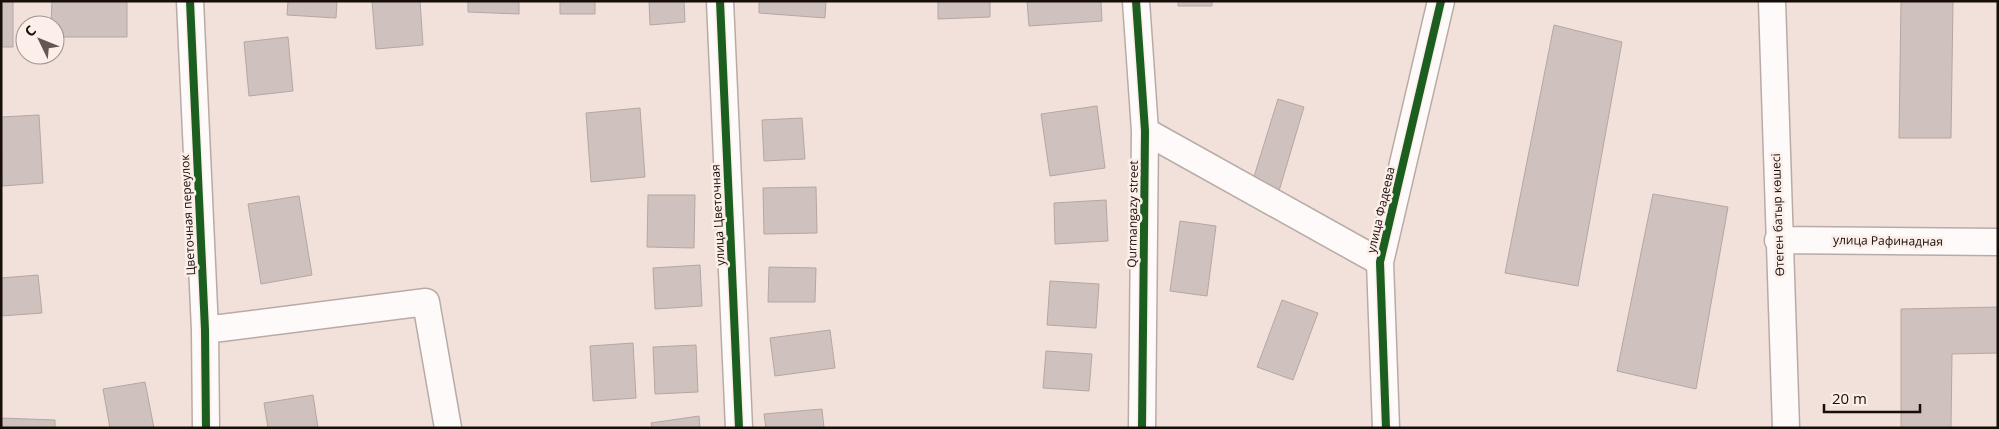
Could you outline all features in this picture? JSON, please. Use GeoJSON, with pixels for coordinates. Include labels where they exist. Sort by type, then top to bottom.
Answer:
{"type":"FeatureCollection","features":[{"type":"Feature","properties":{"kind":"street","name":"Цветочная переулок"},"geometry":{"type":"LineString","coordinates":[[190,1],[205,330],[206,428]]}},
{"type":"Feature","properties":{"kind":"street","name":"улица Цветочная"},"geometry":{"type":"LineString","coordinates":[[720,1],[740,428]]}},
{"type":"Feature","properties":{"kind":"street","name":"Qurmangazy street"},"geometry":{"type":"LineString","coordinates":[[1136,1],[1145,131],[1142,428]]}},
{"type":"Feature","properties":{"kind":"street","name":"улица Фадеева"},"geometry":{"type":"LineString","coordinates":[[1386,428],[1380,262],[1441,1]]}},
{"type":"Feature","properties":{"kind":"street","name":"Өтеген батыр көшесі"},"geometry":{"type":"LineString","coordinates":[[1772,1],[1778,240],[1786,428]]}},
{"type":"Feature","properties":{"kind":"street"},"geometry":{"type":"LineString","coordinates":[[1145,131],[1380,262]]}},
{"type":"Feature","properties":{"kind":"street","name":"улица Рафинадная"},"geometry":{"type":"LineString","coordinates":[[1778,240],[1998,242]]}},
{"type":"Feature","properties":{"kind":"street"},"geometry":{"type":"LineString","coordinates":[[205,330],[426,302],[448,428]]}},
{"type":"Feature","properties":{"kind":"building"},"geometry":{"type":"Polygon","coordinates":[[[1,1],[13,1],[13,47],[1,47],[1,1]]]}},
{"type":"Feature","properties":{"kind":"building"},"geometry":{"type":"Polygon","coordinates":[[[52,1],[127,1],[127,37],[65,37],[65,15],[51,15],[52,1]]]}},
{"type":"Feature","properties":{"kind":"building"},"geometry":{"type":"Polygon","coordinates":[[[288,1],[337,1],[336,18],[287,15],[288,1]]]}},
{"type":"Feature","properties":{"kind":"building"},"geometry":{"type":"Polygon","coordinates":[[[372,1],[420,1],[423,45],[376,49],[372,1]]]}},
{"type":"Feature","properties":{"kind":"building"},"geometry":{"type":"Polygon","coordinates":[[[468,1],[519,1],[519,14],[468,12],[468,1]]]}},
{"type":"Feature","properties":{"kind":"building"},"geometry":{"type":"Polygon","coordinates":[[[560,1],[595,1],[595,14],[560,14],[560,1]]]}},
{"type":"Feature","properties":{"kind":"building"},"geometry":{"type":"Polygon","coordinates":[[[649,1],[684,1],[685,22],[650,25],[649,1]]]}},
{"type":"Feature","properties":{"kind":"building"},"geometry":{"type":"Polygon","coordinates":[[[759,1],[826,1],[825,18],[759,13],[759,1]]]}},
{"type":"Feature","properties":{"kind":"building"},"geometry":{"type":"Polygon","coordinates":[[[938,1],[990,1],[990,17],[938,19],[938,1]]]}},
{"type":"Feature","properties":{"kind":"building"},"geometry":{"type":"Polygon","coordinates":[[[1027,1],[1101,1],[1102,21],[1029,26],[1027,1]]]}},
{"type":"Feature","properties":{"kind":"building"},"geometry":{"type":"Polygon","coordinates":[[[1178,1],[1212,1],[1212,6],[1178,6],[1178,1]]]}},
{"type":"Feature","properties":{"kind":"building"},"geometry":{"type":"Polygon","coordinates":[[[1901,1],[1953,1],[1951,138],[1899,138],[1901,1]]]}},
{"type":"Feature","properties":{"kind":"building"},"geometry":{"type":"Polygon","coordinates":[[[1554,25],[1622,42],[1578,286],[1505,273],[1554,25]]]}},
{"type":"Feature","properties":{"kind":"building"},"geometry":{"type":"Polygon","coordinates":[[[288,37],[293,91],[249,96],[244,42],[288,37]]]}},
{"type":"Feature","properties":{"kind":"building"},"geometry":{"type":"Polygon","coordinates":[[[1278,99],[1304,107],[1279,191],[1252,183],[1278,99]]]}},
{"type":"Feature","properties":{"kind":"building"},"geometry":{"type":"Polygon","coordinates":[[[1097,106],[1105,168],[1050,176],[1041,114],[1097,106]]]}},
{"type":"Feature","properties":{"kind":"building"},"geometry":{"type":"Polygon","coordinates":[[[640,108],[645,177],[591,182],[586,113],[640,108]]]}},
{"type":"Feature","properties":{"kind":"building"},"geometry":{"type":"Polygon","coordinates":[[[39,115],[43,183],[2,186],[1,117],[39,115]]]}},
{"type":"Feature","properties":{"kind":"building"},"geometry":{"type":"Polygon","coordinates":[[[802,118],[805,159],[764,161],[762,120],[802,118]]]}},
{"type":"Feature","properties":{"kind":"building"},"geometry":{"type":"Polygon","coordinates":[[[816,187],[817,233],[764,234],[763,188],[816,187]]]}},
{"type":"Feature","properties":{"kind":"building"},"geometry":{"type":"Polygon","coordinates":[[[1653,194],[1728,207],[1696,389],[1617,371],[1653,194]]]}},
{"type":"Feature","properties":{"kind":"building"},"geometry":{"type":"Polygon","coordinates":[[[648,195],[695,195],[694,248],[647,247],[648,195]]]}},
{"type":"Feature","properties":{"kind":"building"},"geometry":{"type":"Polygon","coordinates":[[[299,196],[312,275],[261,284],[248,204],[299,196]]]}},
{"type":"Feature","properties":{"kind":"building"},"geometry":{"type":"Polygon","coordinates":[[[1106,200],[1108,241],[1055,244],[1054,203],[1106,200]]]}},
{"type":"Feature","properties":{"kind":"building"},"geometry":{"type":"Polygon","coordinates":[[[1180,221],[1216,226],[1207,296],[1170,291],[1180,221]]]}},
{"type":"Feature","properties":{"kind":"building"},"geometry":{"type":"Polygon","coordinates":[[[700,265],[702,306],[655,309],[653,268],[700,265]]]}},
{"type":"Feature","properties":{"kind":"building"},"geometry":{"type":"Polygon","coordinates":[[[769,267],[816,268],[815,302],[768,302],[769,267]]]}},
{"type":"Feature","properties":{"kind":"building"},"geometry":{"type":"Polygon","coordinates":[[[38,275],[42,313],[1,316],[1,278],[38,275]]]}},
{"type":"Feature","properties":{"kind":"building"},"geometry":{"type":"Polygon","coordinates":[[[1050,281],[1099,284],[1096,328],[1047,325],[1050,281]]]}},
{"type":"Feature","properties":{"kind":"building"},"geometry":{"type":"Polygon","coordinates":[[[1282,300],[1318,313],[1293,380],[1257,367],[1282,300]]]}},
{"type":"Feature","properties":{"kind":"building"},"geometry":{"type":"Polygon","coordinates":[[[1998,307],[1998,353],[1952,354],[1951,428],[1901,428],[1901,309],[1998,307]]]}},
{"type":"Feature","properties":{"kind":"building"},"geometry":{"type":"Polygon","coordinates":[[[830,330],[835,368],[775,376],[770,338],[830,330]]]}},
{"type":"Feature","properties":{"kind":"building"},"geometry":{"type":"Polygon","coordinates":[[[633,343],[636,398],[593,401],[590,346],[633,343]]]}},
{"type":"Feature","properties":{"kind":"building"},"geometry":{"type":"Polygon","coordinates":[[[696,345],[698,392],[655,394],[653,347],[696,345]]]}},
{"type":"Feature","properties":{"kind":"building"},"geometry":{"type":"Polygon","coordinates":[[[1046,351],[1092,354],[1089,391],[1043,388],[1046,351]]]}},
{"type":"Feature","properties":{"kind":"building"},"geometry":{"type":"Polygon","coordinates":[[[145,382],[154,428],[110,428],[103,389],[145,382]]]}},
{"type":"Feature","properties":{"kind":"building"},"geometry":{"type":"Polygon","coordinates":[[[313,395],[318,428],[268,428],[264,403],[313,395]]]}},
{"type":"Feature","properties":{"kind":"building"},"geometry":{"type":"Polygon","coordinates":[[[822,409],[824,428],[766,428],[764,414],[822,409]]]}},
{"type":"Feature","properties":{"kind":"building"},"geometry":{"type":"Polygon","coordinates":[[[699,416],[700,428],[652,428],[651,423],[699,416]]]}},
{"type":"Feature","properties":{"kind":"building"},"geometry":{"type":"Polygon","coordinates":[[[1,418],[55,420],[55,428],[1,428],[1,418]]]}},
{"type":"Feature","properties":{"kind":"cycle path"},"geometry":{"type":"LineString","coordinates":[[190,1],[205,330],[206,428]]}},
{"type":"Feature","properties":{"kind":"cycle path"},"geometry":{"type":"LineString","coordinates":[[720,1],[739,428]]}},
{"type":"Feature","properties":{"kind":"cycle path"},"geometry":{"type":"LineString","coordinates":[[1136,1],[1145,131],[1142,428]]}},
{"type":"Feature","properties":{"kind":"cycle path"},"geometry":{"type":"LineString","coordinates":[[1386,428],[1380,262],[1441,1]]}}]}
